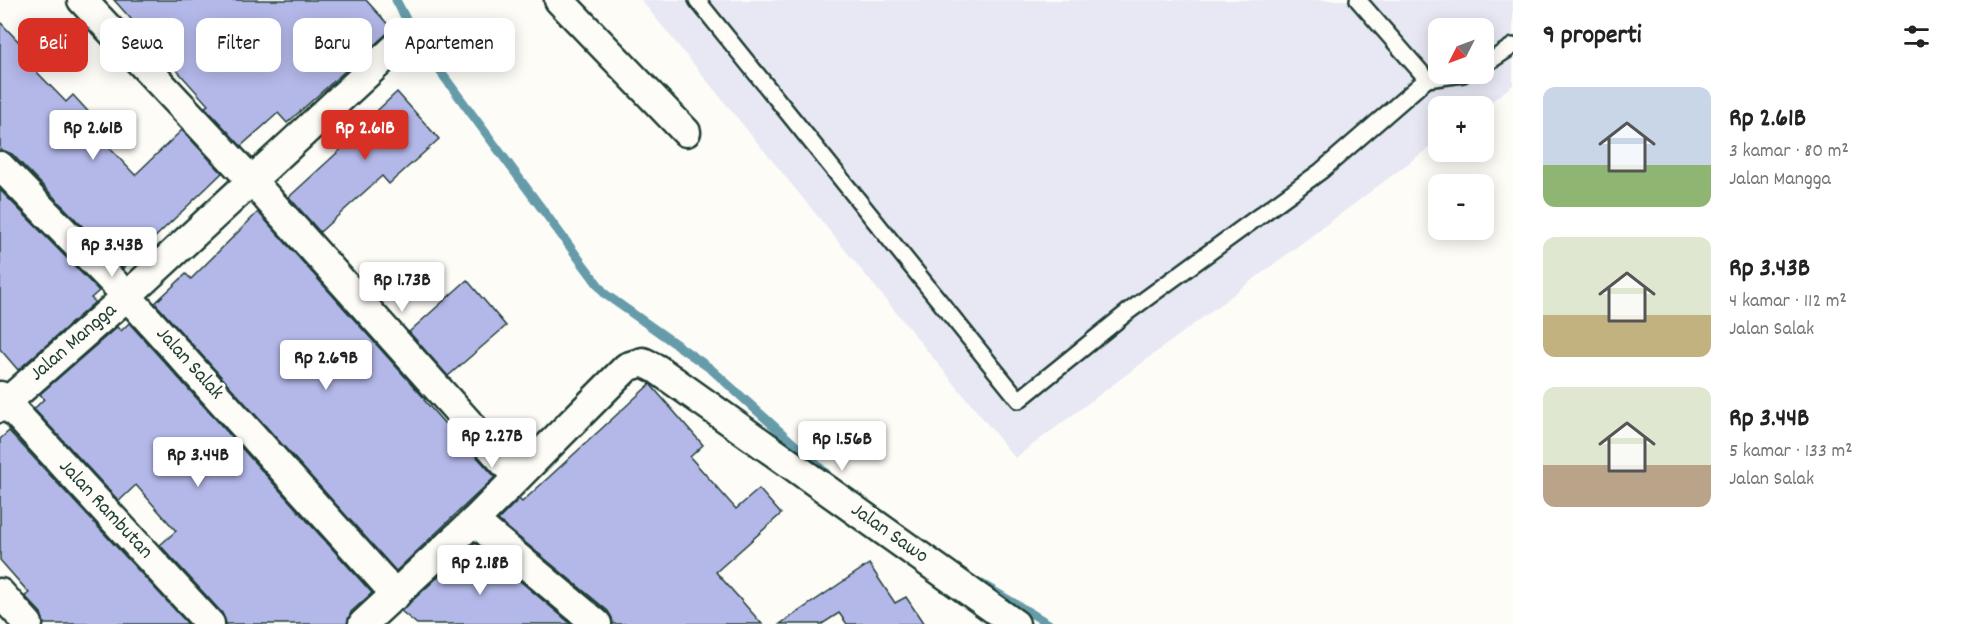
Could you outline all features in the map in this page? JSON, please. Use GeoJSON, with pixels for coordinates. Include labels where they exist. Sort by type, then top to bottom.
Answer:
{"type":"FeatureCollection","features":[{"type":"Feature","properties":{"kind":"street"},"geometry":{"type":"LineString","coordinates":[[81,0],[252,181],[517,477],[381,614]]}},
{"type":"Feature","properties":{"kind":"street"},"geometry":{"type":"LineString","coordinates":[[559,0],[686,132]]}},
{"type":"Feature","properties":{"kind":"street","name":"Jalan Mangga"},"geometry":{"type":"LineString","coordinates":[[2,402],[127,296],[384,58]]}},
{"type":"Feature","properties":{"kind":"street","name":"Jalan Salak"},"geometry":{"type":"LineString","coordinates":[[0,166],[127,296],[381,614]]}},
{"type":"Feature","properties":{"kind":"street","name":"Jalan Sawo"},"geometry":{"type":"LineString","coordinates":[[517,477],[627,367],[643,362],[657,369],[1015,624]]}},
{"type":"Feature","properties":{"kind":"street","name":"Jalan Rambutan"},"geometry":{"type":"LineString","coordinates":[[2,402],[210,624]]}},
{"type":"Feature","properties":{"kind":"street"},"geometry":{"type":"LineString","coordinates":[[474,521],[597,624]]}},
{"type":"Feature","properties":{"kind":"street"},"geometry":{"type":"LineString","coordinates":[[0,593],[28,624]]}},
{"type":"Feature","properties":{"kind":"lane"},"geometry":{"type":"LineString","coordinates":[[697,0],[1019,400],[1129,311],[1321,171],[1427,79],[1358,0]]}},
{"type":"Feature","properties":{"kind":"lane"},"geometry":{"type":"LineString","coordinates":[[1494,58],[1513,46]]}},
{"type":"Feature","properties":{"kind":"shaded area"},"geometry":{"type":"Polygon","coordinates":[[[641,0],[1513,0],[1513,85],[1494,99],[1494,96],[1428,96],[1428,148],[1015,458],[641,0]]]}},
{"type":"Feature","properties":{"kind":"building"},"geometry":{"type":"Polygon","coordinates":[[[114,0],[366,0],[384,20],[384,36],[372,47],[372,18],[293,18],[293,72],[344,72],[287,123],[278,113],[241,146],[205,107],[208,105],[178,72],[184,72],[184,18],[130,18],[114,0]]]}},
{"type":"Feature","properties":{"kind":"building"},"geometry":{"type":"Polygon","coordinates":[[[0,22],[18,41],[18,72],[37,72],[66,102],[73,95],[94,118],[87,124],[135,175],[182,130],[222,173],[123,268],[12,154],[0,150],[0,22]]]}},
{"type":"Feature","properties":{"kind":"building"},"geometry":{"type":"Polygon","coordinates":[[[397,92],[439,139],[389,184],[382,176],[320,232],[289,197],[350,141],[348,138],[397,92]]]}},
{"type":"Feature","properties":{"kind":"building"},"geometry":{"type":"Polygon","coordinates":[[[0,190],[99,291],[91,298],[95,302],[18,370],[0,349],[0,190]]]}},
{"type":"Feature","properties":{"kind":"building"},"geometry":{"type":"Polygon","coordinates":[[[258,212],[467,449],[469,448],[495,477],[396,571],[155,303],[186,274],[191,279],[258,212]]]}},
{"type":"Feature","properties":{"kind":"building"},"geometry":{"type":"Polygon","coordinates":[[[467,280],[506,326],[448,376],[409,332],[467,280]]]}},
{"type":"Feature","properties":{"kind":"building"},"geometry":{"type":"Polygon","coordinates":[[[129,323],[372,593],[351,612],[347,624],[226,624],[222,613],[160,545],[176,531],[136,485],[119,501],[34,409],[44,399],[40,394],[117,327],[121,331],[129,323]]]}},
{"type":"Feature","properties":{"kind":"building"},"geometry":{"type":"Polygon","coordinates":[[[650,384],[703,445],[690,457],[736,509],[759,489],[781,514],[716,572],[762,624],[613,624],[608,611],[498,520],[519,499],[522,502],[650,384]]]}},
{"type":"Feature","properties":{"kind":"building"},"geometry":{"type":"Polygon","coordinates":[[[9,431],[188,624],[44,624],[41,613],[25,596],[29,593],[0,560],[0,439],[9,431]]]}},
{"type":"Feature","properties":{"kind":"building"},"geometry":{"type":"Polygon","coordinates":[[[475,543],[571,624],[417,624],[401,611],[475,543]]]}},
{"type":"Feature","properties":{"kind":"building"},"geometry":{"type":"Polygon","coordinates":[[[869,564],[895,603],[906,597],[924,624],[847,624],[839,613],[822,624],[780,624],[869,564]]]}},
{"type":"Feature","properties":{"kind":"waterway"},"geometry":{"type":"LineString","coordinates":[[396,0],[417,40],[605,294],[711,369],[827,474]]}},
{"type":"Feature","properties":{"kind":"waterway"},"geometry":{"type":"LineString","coordinates":[[982,584],[1049,624]]}}]}
